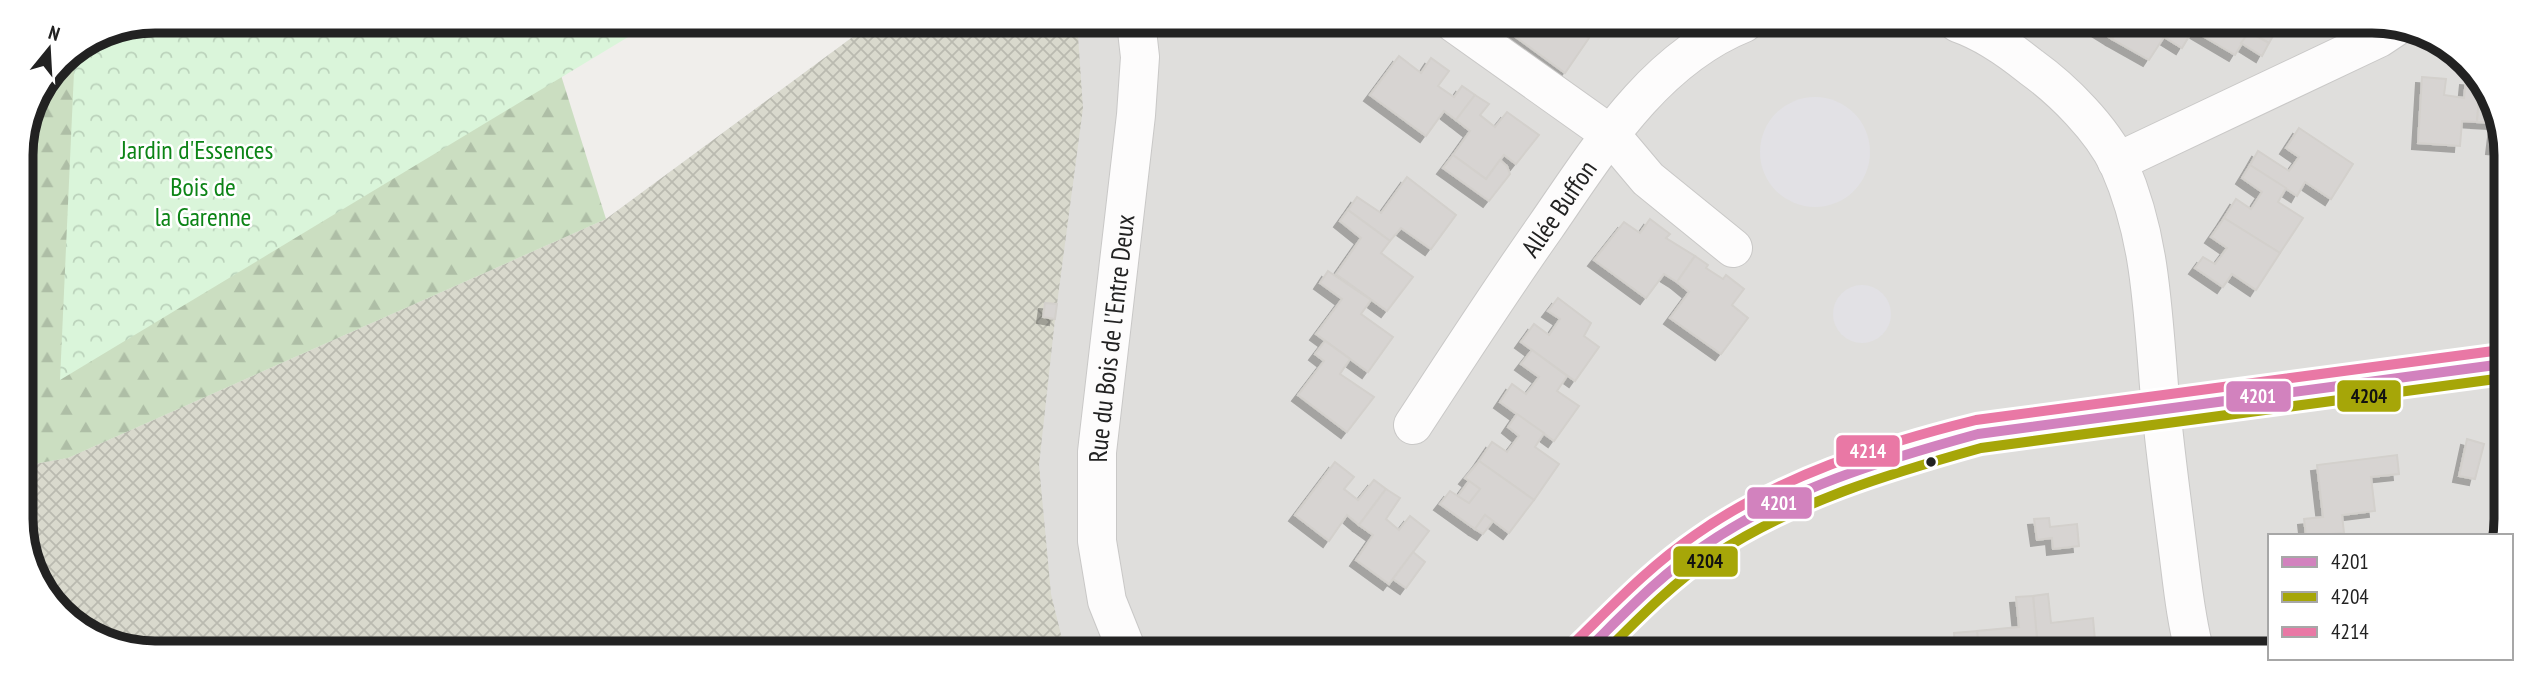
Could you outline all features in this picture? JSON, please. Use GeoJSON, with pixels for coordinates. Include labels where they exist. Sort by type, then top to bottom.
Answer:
{"type":"FeatureCollection","features":[{"type":"Feature","properties":{"kind":"street","name":"Rue du Bois de l'Entre Deux"},"geometry":{"type":"LineString","coordinates":[[1123,641],[1107,600],[1097,541],[1097,452],[1136,115],[1140,57],[1137,33]]}},
{"type":"Feature","properties":{"kind":"street"},"geometry":{"type":"LineString","coordinates":[[1468,33],[1610,134],[1649,90],[1682,59],[1718,33]]}},
{"type":"Feature","properties":{"kind":"street"},"geometry":{"type":"LineString","coordinates":[[1981,33],[2014,53],[2053,83],[2086,118],[2117,163],[2136,210],[2149,265],[2161,408],[2190,640]]}},
{"type":"Feature","properties":{"kind":"street"},"geometry":{"type":"LineString","coordinates":[[2117,163],[2384,35]]}},
{"type":"Feature","properties":{"kind":"street","name":"Allée Buffon"},"geometry":{"type":"LineString","coordinates":[[1413,425],[1495,299],[1610,134],[1648,179],[1733,248]]}},
{"type":"Feature","properties":{"kind":"street"},"geometry":{"type":"LineString","coordinates":[[1597,640],[1669,571],[1730,528],[1804,493],[1894,457],[1978,434],[2494,365]]}},
{"type":"Feature","properties":{"kind":"shaded area"},"geometry":{"type":"Polygon","coordinates":[[[858,33],[2372,33],[2396,36],[2433,50],[2458,69],[2469,81],[2485,108],[2491,131],[2494,155],[2492,534],[2268,534],[2268,640],[155,641],[116,634],[94,624],[81,616],[58,593],[42,566],[36,543],[33,519],[33,464],[68,458],[606,219],[858,33]]]}},
{"type":"Feature","properties":{"kind":"shaded area"},"geometry":{"type":"Polygon","coordinates":[[[858,33],[1078,33],[1083,108],[1039,465],[1051,594],[1062,641],[155,641],[116,634],[94,624],[81,616],[58,593],[42,566],[36,543],[33,519],[33,464],[68,458],[606,219],[858,33]]]}},
{"type":"Feature","properties":{"kind":"shaded area"},"geometry":{"type":"Polygon","coordinates":[[[1815,97],[1836,101],[1854,113],[1866,131],[1870,152],[1866,173],[1854,191],[1836,203],[1815,207],[1794,203],[1776,191],[1764,173],[1760,152],[1764,131],[1776,113],[1794,101],[1815,97]]]}},
{"type":"Feature","properties":{"kind":"shaded area"},"geometry":{"type":"Polygon","coordinates":[[[1856,285],[1868,285],[1883,293],[1891,308],[1891,320],[1883,335],[1868,343],[1856,343],[1841,335],[1833,320],[1833,308],[1841,293],[1856,285]]]}},
{"type":"Feature","properties":{"kind":"green space","name":"Bois de la Garenne"},"geometry":{"type":"Polygon","coordinates":[[[155,33],[548,33],[606,219],[68,458],[33,464],[34,147],[37,123],[56,84],[84,84],[84,57],[116,40],[155,33]]]}},
{"type":"Feature","properties":{"kind":"green space","name":"Jardin d'Essences"},"geometry":{"type":"Polygon","coordinates":[[[155,33],[635,33],[60,380],[73,84],[84,84],[84,57],[94,50],[116,40],[155,33]]]}},
{"type":"Feature","properties":{"kind":"building"},"geometry":{"type":"Polygon","coordinates":[[[1583,33],[1589,38],[1565,73],[1513,35],[1583,33]]]}},
{"type":"Feature","properties":{"kind":"building"},"geometry":{"type":"Polygon","coordinates":[[[2102,33],[2115,33],[2112,39],[2102,33]]]}},
{"type":"Feature","properties":{"kind":"building"},"geometry":{"type":"Polygon","coordinates":[[[2115,33],[2191,33],[2182,48],[2164,37],[2149,60],[2112,39],[2115,33]]]}},
{"type":"Feature","properties":{"kind":"building"},"geometry":{"type":"Polygon","coordinates":[[[2198,33],[2248,33],[2235,55],[2198,33]]]}},
{"type":"Feature","properties":{"kind":"building"},"geometry":{"type":"Polygon","coordinates":[[[2251,33],[2275,33],[2269,43],[2251,33]]]}},
{"type":"Feature","properties":{"kind":"building"},"geometry":{"type":"Polygon","coordinates":[[[2251,33],[2269,43],[2262,56],[2241,43],[2251,33]]]}},
{"type":"Feature","properties":{"kind":"building"},"geometry":{"type":"Polygon","coordinates":[[[1399,56],[1421,73],[1431,58],[1449,71],[1438,86],[1454,97],[1462,86],[1475,95],[1456,120],[1444,111],[1426,136],[1370,95],[1399,56]]]}},
{"type":"Feature","properties":{"kind":"building"},"geometry":{"type":"Polygon","coordinates":[[[2422,77],[2446,79],[2444,95],[2464,98],[2467,79],[2479,97],[2477,122],[2462,121],[2460,146],[2418,143],[2422,77]]]}},
{"type":"Feature","properties":{"kind":"building"},"geometry":{"type":"Polygon","coordinates":[[[1475,95],[1489,104],[1480,115],[1495,127],[1507,112],[1539,135],[1516,164],[1504,155],[1486,179],[1453,155],[1470,131],[1456,120],[1475,95]]]}},
{"type":"Feature","properties":{"kind":"building"},"geometry":{"type":"Polygon","coordinates":[[[2479,97],[2489,123],[2477,122],[2479,97]]]}},
{"type":"Feature","properties":{"kind":"building"},"geometry":{"type":"Polygon","coordinates":[[[2299,128],[2353,164],[2331,199],[2305,182],[2297,196],[2250,165],[2258,151],[2289,171],[2299,157],[2286,148],[2299,128]]]}},
{"type":"Feature","properties":{"kind":"building"},"geometry":{"type":"Polygon","coordinates":[[[1453,155],[1486,179],[1500,160],[1507,166],[1510,174],[1489,201],[1443,168],[1453,155]]]}},
{"type":"Feature","properties":{"kind":"building"},"geometry":{"type":"Polygon","coordinates":[[[2250,165],[2286,188],[2278,202],[2303,218],[2280,253],[2224,218],[2236,199],[2251,209],[2262,192],[2242,178],[2250,165]]]}},
{"type":"Feature","properties":{"kind":"building"},"geometry":{"type":"Polygon","coordinates":[[[1407,177],[1456,215],[1431,249],[1401,228],[1390,241],[1348,210],[1357,197],[1381,213],[1407,177]]]}},
{"type":"Feature","properties":{"kind":"building"},"geometry":{"type":"Polygon","coordinates":[[[1348,210],[1390,241],[1381,253],[1413,277],[1387,311],[1336,274],[1361,238],[1340,221],[1348,210]]]}},
{"type":"Feature","properties":{"kind":"building"},"geometry":{"type":"Polygon","coordinates":[[[2224,218],[2280,253],[2256,290],[2232,274],[2223,287],[2195,268],[2203,257],[2215,264],[2227,248],[2211,237],[2224,218]]]}},
{"type":"Feature","properties":{"kind":"building"},"geometry":{"type":"Polygon","coordinates":[[[1650,219],[1670,234],[1666,238],[1695,256],[1677,282],[1664,274],[1646,298],[1594,260],[1624,222],[1640,233],[1650,219]]]}},
{"type":"Feature","properties":{"kind":"building"},"geometry":{"type":"Polygon","coordinates":[[[1695,256],[1708,265],[1706,268],[1723,279],[1726,275],[1744,289],[1732,305],[1748,318],[1721,354],[1670,318],[1689,292],[1677,282],[1695,256]]]}},
{"type":"Feature","properties":{"kind":"building"},"geometry":{"type":"Polygon","coordinates":[[[1328,271],[1371,300],[1361,314],[1393,337],[1368,372],[1316,334],[1342,299],[1320,283],[1328,271]]]}},
{"type":"Feature","properties":{"kind":"building"},"geometry":{"type":"Polygon","coordinates":[[[1558,298],[1591,323],[1584,336],[1599,347],[1575,381],[1521,342],[1534,324],[1549,335],[1560,319],[1548,311],[1558,298]]]}},
{"type":"Feature","properties":{"kind":"building"},"geometry":{"type":"Polygon","coordinates":[[[1045,303],[1057,304],[1055,319],[1043,317],[1045,303]]]}},
{"type":"Feature","properties":{"kind":"building"},"geometry":{"type":"Polygon","coordinates":[[[1325,341],[1350,359],[1340,374],[1374,397],[1347,432],[1298,395],[1324,361],[1315,354],[1325,341]]]}},
{"type":"Feature","properties":{"kind":"building"},"geometry":{"type":"Polygon","coordinates":[[[1532,350],[1567,376],[1557,391],[1579,406],[1554,441],[1500,402],[1512,384],[1526,394],[1539,377],[1521,364],[1532,350]]]}},
{"type":"Feature","properties":{"kind":"building"},"geometry":{"type":"Polygon","coordinates":[[[1517,414],[1544,433],[1535,447],[1559,464],[1534,500],[1479,461],[1492,442],[1507,452],[1519,436],[1508,427],[1517,414]]]}},
{"type":"Feature","properties":{"kind":"building"},"geometry":{"type":"Polygon","coordinates":[[[2467,439],[2484,444],[2475,479],[2459,476],[2467,439]]]}},
{"type":"Feature","properties":{"kind":"building"},"geometry":{"type":"Polygon","coordinates":[[[2397,455],[2399,474],[2371,477],[2375,511],[2342,515],[2344,533],[2306,534],[2304,519],[2323,517],[2317,465],[2397,455]]]}},
{"type":"Feature","properties":{"kind":"building"},"geometry":{"type":"Polygon","coordinates":[[[1479,461],[1534,500],[1509,533],[1485,515],[1475,529],[1440,504],[1450,491],[1469,503],[1480,489],[1465,478],[1479,461]]]}},
{"type":"Feature","properties":{"kind":"building"},"geometry":{"type":"Polygon","coordinates":[[[1335,462],[1354,477],[1344,489],[1358,500],[1374,480],[1386,489],[1359,525],[1347,515],[1329,541],[1295,515],[1335,462]]]}},
{"type":"Feature","properties":{"kind":"building"},"geometry":{"type":"Polygon","coordinates":[[[1469,481],[1480,489],[1469,503],[1458,496],[1469,481]]]}},
{"type":"Feature","properties":{"kind":"building"},"geometry":{"type":"Polygon","coordinates":[[[1386,489],[1400,498],[1386,519],[1399,530],[1410,516],[1429,531],[1389,584],[1356,560],[1373,535],[1359,525],[1386,489]]]}},
{"type":"Feature","properties":{"kind":"building"},"geometry":{"type":"Polygon","coordinates":[[[1485,515],[1493,521],[1483,534],[1475,529],[1485,515]]]}},
{"type":"Feature","properties":{"kind":"building"},"geometry":{"type":"Polygon","coordinates":[[[2049,518],[2050,527],[2077,524],[2079,546],[2053,549],[2052,538],[2037,540],[2034,519],[2049,518]]]}},
{"type":"Feature","properties":{"kind":"building"},"geometry":{"type":"Polygon","coordinates":[[[1413,552],[1425,562],[1406,588],[1393,579],[1413,552]]]}},
{"type":"Feature","properties":{"kind":"building"},"geometry":{"type":"Polygon","coordinates":[[[2048,594],[2051,623],[2093,618],[2095,640],[2037,640],[2033,596],[2048,594]]]}},
{"type":"Feature","properties":{"kind":"building"},"geometry":{"type":"Polygon","coordinates":[[[2033,596],[2037,640],[1978,640],[1977,631],[2019,627],[2016,597],[2033,596]]]}},
{"type":"Feature","properties":{"kind":"building"},"geometry":{"type":"Polygon","coordinates":[[[1977,631],[1978,640],[1955,640],[1954,633],[1977,631]]]}},
{"type":"Feature","properties":{"kind":"transit line","name":"4214"},"geometry":{"type":"LineString","coordinates":[[1577,640],[1663,559],[1727,514],[1794,479],[1903,440],[1976,420],[2494,351]]}},
{"type":"Feature","properties":{"kind":"transit line","name":"4201"},"geometry":{"type":"LineString","coordinates":[[1597,640],[1672,570],[1735,526],[1802,492],[1907,454],[1978,434],[2494,365]]}},
{"type":"Feature","properties":{"kind":"transit line","name":"4204"},"geometry":{"type":"LineString","coordinates":[[1617,640],[1684,578],[1744,537],[1809,505],[1911,468],[1981,448],[2494,379]]}}]}
